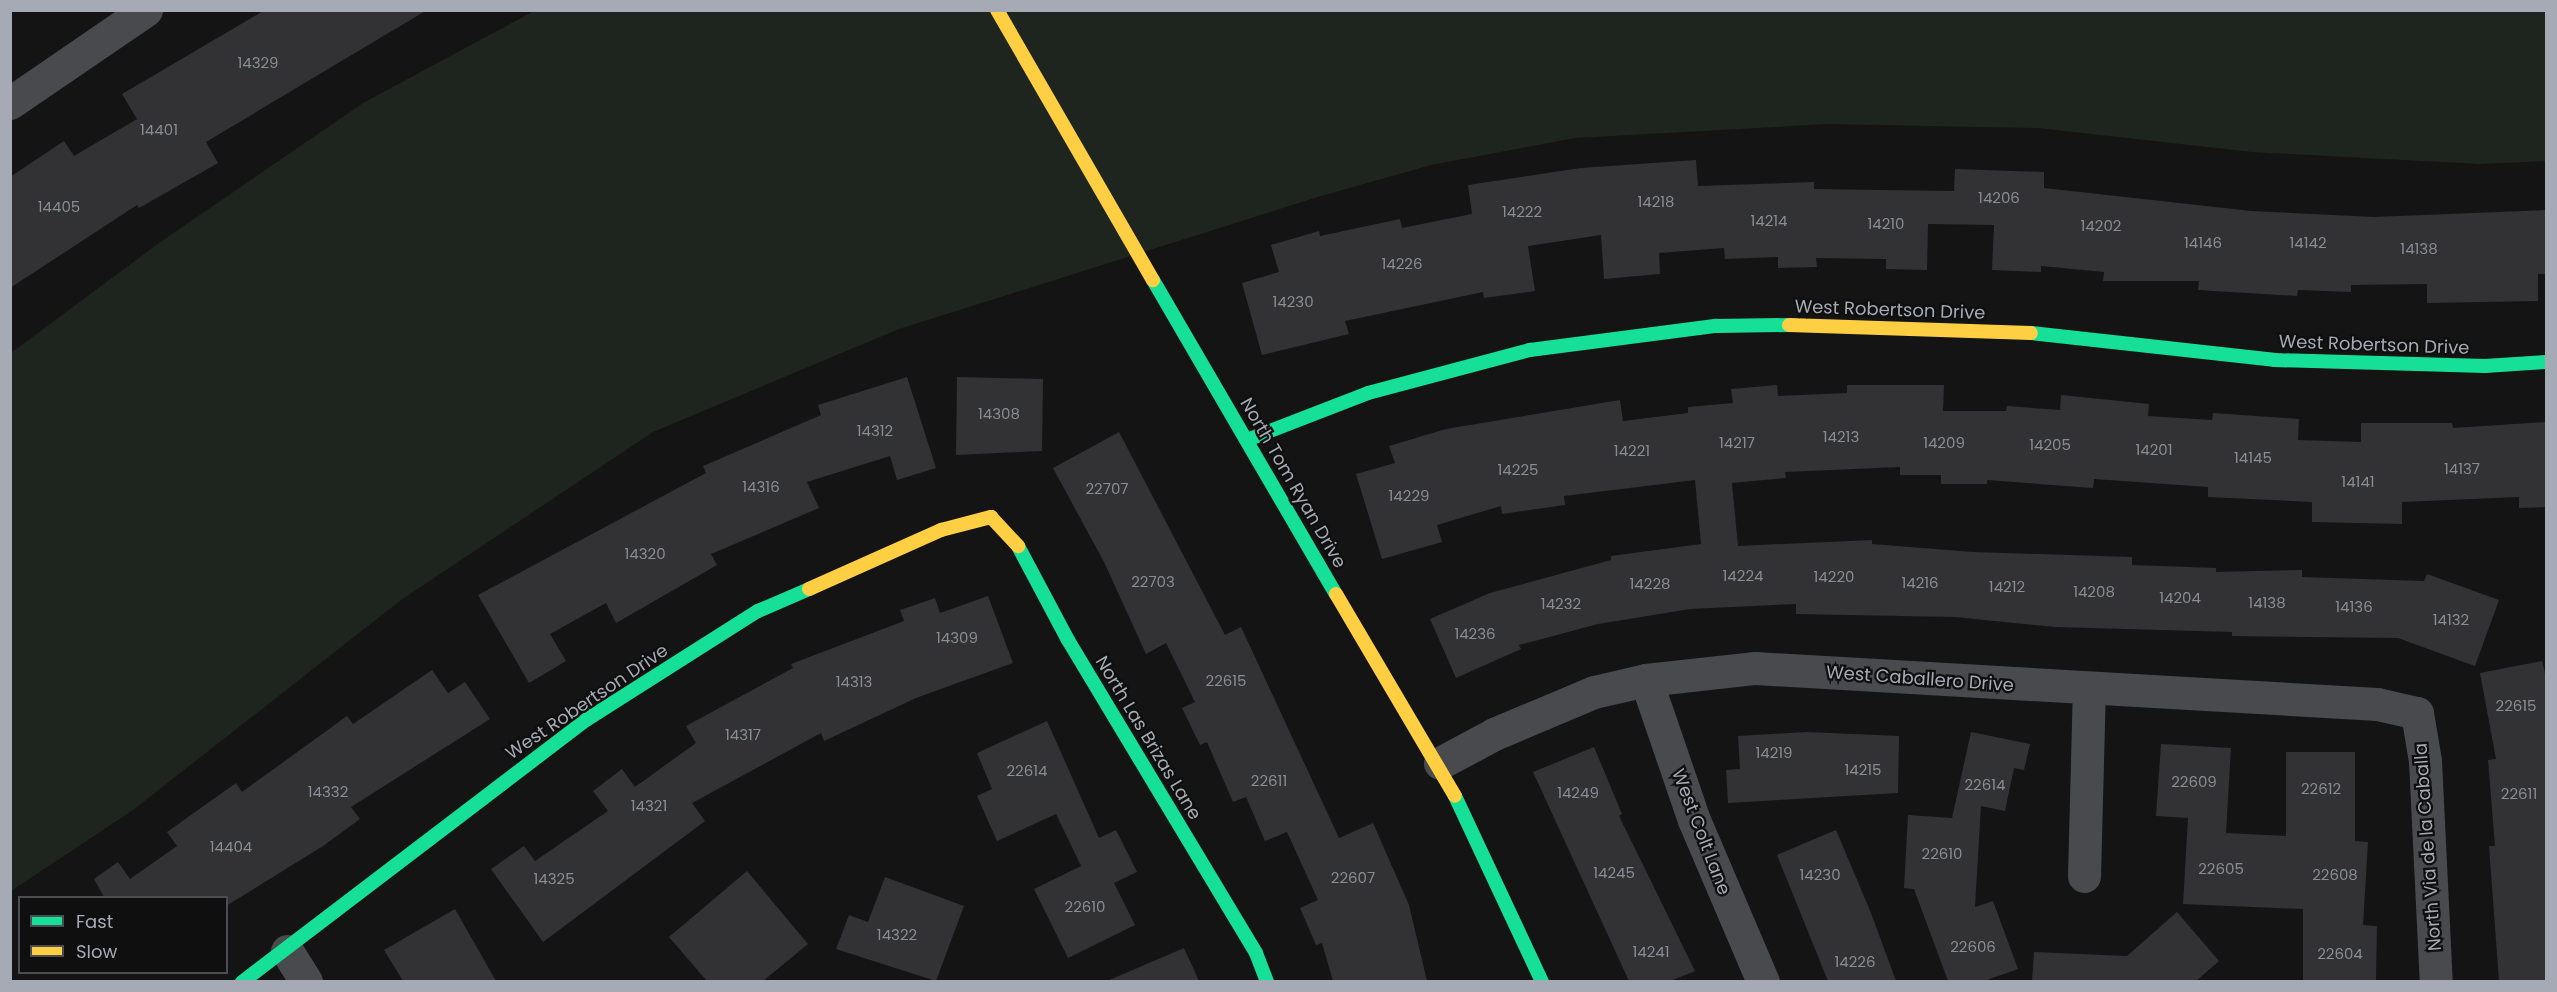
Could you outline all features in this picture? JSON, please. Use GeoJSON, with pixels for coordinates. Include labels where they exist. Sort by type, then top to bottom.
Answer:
{"type":"FeatureCollection","features":[{"type":"Feature","properties":{"kind":"street"},"geometry":{"type":"LineString","coordinates":[[10,103],[146,10]]}},
{"type":"Feature","properties":{"kind":"street","name":"North Tom Ryan Drive"},"geometry":{"type":"LineString","coordinates":[[997,10],[1247,440],[1440,763],[1542,981]]}},
{"type":"Feature","properties":{"kind":"street","name":"West Robertson Drive"},"geometry":{"type":"LineString","coordinates":[[1247,440],[1368,393],[1530,350],[1716,326],[1854,324],[2056,334],[2274,360],[2485,366],[2547,362]]}},
{"type":"Feature","properties":{"kind":"street","name":"West Robertson Drive"},"geometry":{"type":"LineString","coordinates":[[242,981],[287,951],[418,844],[586,720],[758,611],[941,530],[991,517]]}},
{"type":"Feature","properties":{"kind":"street","name":"North Las Brizas Lane"},"geometry":{"type":"LineString","coordinates":[[991,517],[1017,544],[1068,640],[1256,953],[1267,981]]}},
{"type":"Feature","properties":{"kind":"street","name":"West Caballero Drive"},"geometry":{"type":"LineString","coordinates":[[1440,763],[1494,734],[1594,692],[1646,680],[1755,668],[2377,704],[2417,713]]}},
{"type":"Feature","properties":{"kind":"street","name":"West Colt Lane"},"geometry":{"type":"LineString","coordinates":[[1646,680],[1694,820],[1763,981]]}},
{"type":"Feature","properties":{"kind":"street"},"geometry":{"type":"LineString","coordinates":[[2084,876],[2089,689]]}},
{"type":"Feature","properties":{"kind":"street","name":"North Via de la Caballa"},"geometry":{"type":"LineString","coordinates":[[2417,713],[2425,761],[2436,981]]}},
{"type":"Feature","properties":{"kind":"street"},"geometry":{"type":"LineString","coordinates":[[287,951],[306,981]]}},
{"type":"Feature","properties":{"kind":"shaded area"},"geometry":{"type":"Polygon","coordinates":[[[534,11],[2546,11],[2546,161],[2479,164],[2252,152],[2038,128],[1828,124],[1575,138],[1431,165],[1321,196],[899,329],[653,432],[401,600],[133,810],[11,891],[11,353],[159,243],[363,103],[534,11]]]}},
{"type":"Feature","properties":{"kind":"building"},"geometry":{"type":"Polygon","coordinates":[[[265,10],[427,10],[206,142],[218,163],[139,208],[137,205],[10,288],[10,177],[64,141],[74,156],[137,119],[122,94],[265,10]]]}},
{"type":"Feature","properties":{"kind":"building"},"geometry":{"type":"Polygon","coordinates":[[[1696,160],[1698,186],[1814,182],[1814,189],[1954,191],[1955,169],[2044,172],[2044,188],[2251,211],[2374,217],[2547,210],[2547,274],[2538,274],[2538,301],[2427,303],[2427,284],[2351,285],[2351,292],[2298,290],[2297,296],[2198,290],[2199,281],[2103,281],[2104,272],[2041,266],[2041,272],[1992,270],[1994,225],[1928,224],[1927,270],[1886,269],[1886,259],[1816,258],[1817,267],[1778,268],[1778,257],[1725,259],[1724,248],[1659,253],[1660,274],[1604,279],[1601,235],[1528,246],[1535,291],[1484,298],[1483,292],[1345,321],[1349,334],[1262,355],[1242,283],[1279,272],[1271,245],[1319,231],[1320,236],[1400,219],[1402,228],[1472,214],[1468,185],[1581,168],[1696,160]]]}},
{"type":"Feature","properties":{"kind":"building"},"geometry":{"type":"Polygon","coordinates":[[[907,377],[936,468],[897,480],[890,456],[807,482],[819,508],[711,554],[717,565],[616,623],[606,603],[550,634],[566,661],[529,683],[478,595],[706,473],[703,466],[821,415],[818,405],[907,377]]]}},
{"type":"Feature","properties":{"kind":"building"},"geometry":{"type":"Polygon","coordinates":[[[957,377],[1043,379],[1042,451],[956,455],[957,377]]]}},
{"type":"Feature","properties":{"kind":"building"},"geometry":{"type":"Polygon","coordinates":[[[1777,385],[1778,396],[1847,393],[1847,385],[1944,385],[1943,411],[2006,411],[2007,406],[2060,410],[2061,395],[2149,404],[2148,416],[2212,420],[2213,413],[2299,419],[2298,440],[2361,442],[2361,423],[2452,423],[2453,428],[2547,422],[2547,507],[2519,508],[2519,497],[2402,502],[2402,524],[2312,522],[2312,502],[2208,497],[2208,487],[2094,479],[2093,488],[1987,480],[1987,484],[1941,484],[1941,475],[1900,475],[1900,467],[1785,472],[1786,478],[1732,483],[1738,546],[1872,540],[1872,544],[1973,552],[2132,557],[2132,565],[2216,568],[2216,572],[2302,570],[2302,577],[2424,581],[2427,574],[2499,600],[2475,666],[2398,638],[2232,636],[2232,632],[2055,627],[1955,617],[1796,614],[1796,604],[1690,609],[1598,624],[1519,645],[1521,649],[1456,678],[1430,619],[1490,593],[1611,560],[1611,556],[1701,544],[1695,480],[1564,496],[1565,505],[1502,514],[1501,506],[1437,525],[1442,542],[1382,559],[1356,474],[1395,463],[1389,446],[1446,429],[1620,400],[1623,421],[1688,413],[1688,407],[1733,403],[1731,389],[1777,385]]]}},
{"type":"Feature","properties":{"kind":"building"},"geometry":{"type":"Polygon","coordinates":[[[1119,432],[1225,635],[1241,627],[1339,838],[1373,823],[1409,905],[1427,981],[1333,981],[1322,943],[1316,945],[1300,908],[1318,900],[1287,832],[1265,841],[1246,797],[1233,802],[1207,742],[1200,745],[1182,708],[1195,702],[1166,643],[1146,654],[1104,562],[1053,468],[1119,432]]]}},
{"type":"Feature","properties":{"kind":"building"},"geometry":{"type":"Polygon","coordinates":[[[988,596],[1013,663],[916,698],[824,741],[821,733],[692,803],[705,821],[543,942],[491,869],[524,846],[535,861],[608,811],[593,791],[622,769],[635,787],[696,743],[686,726],[793,668],[791,664],[904,621],[900,610],[935,598],[940,613],[988,596]]]}},
{"type":"Feature","properties":{"kind":"building"},"geometry":{"type":"Polygon","coordinates":[[[2542,661],[2547,682],[2547,981],[2499,981],[2489,846],[2495,846],[2488,760],[2496,759],[2480,673],[2542,661]]]}},
{"type":"Feature","properties":{"kind":"building"},"geometry":{"type":"Polygon","coordinates":[[[432,670],[448,693],[465,682],[490,719],[351,807],[360,819],[323,846],[228,905],[228,896],[103,896],[94,879],[118,862],[130,879],[177,846],[167,832],[236,783],[242,792],[347,716],[353,724],[432,670]]]}},
{"type":"Feature","properties":{"kind":"building"},"geometry":{"type":"Polygon","coordinates":[[[1047,721],[1099,838],[1116,830],[1137,872],[1114,883],[1135,925],[1068,958],[1034,889],[1081,866],[1056,814],[997,841],[977,796],[992,789],[977,753],[1047,721]]]}},
{"type":"Feature","properties":{"kind":"building"},"geometry":{"type":"Polygon","coordinates":[[[1807,732],[1899,736],[1898,793],[1728,803],[1726,770],[1740,769],[1738,736],[1807,732]]]}},
{"type":"Feature","properties":{"kind":"building"},"geometry":{"type":"Polygon","coordinates":[[[1971,732],[2030,744],[2024,770],[2014,768],[2005,811],[1981,806],[1975,907],[1993,901],[2018,969],[1984,981],[1948,981],[1914,889],[1904,888],[1908,815],[1952,818],[1971,732]]]}},
{"type":"Feature","properties":{"kind":"building"},"geometry":{"type":"Polygon","coordinates":[[[2161,744],[2231,748],[2226,833],[2286,836],[2286,752],[2355,752],[2355,841],[2368,842],[2363,925],[2377,926],[2376,981],[2303,981],[2303,909],[2183,904],[2188,818],[2156,816],[2161,744]]]}},
{"type":"Feature","properties":{"kind":"building"},"geometry":{"type":"Polygon","coordinates":[[[1594,747],[1622,814],[1619,816],[1695,971],[1670,981],[1629,981],[1533,772],[1594,747]]]}},
{"type":"Feature","properties":{"kind":"building"},"geometry":{"type":"Polygon","coordinates":[[[1836,830],[1871,913],[1896,981],[1828,981],[1777,855],[1836,830]]]}},
{"type":"Feature","properties":{"kind":"building"},"geometry":{"type":"Polygon","coordinates":[[[747,871],[808,944],[763,981],[707,981],[669,937],[747,871]]]}},
{"type":"Feature","properties":{"kind":"building"},"geometry":{"type":"Polygon","coordinates":[[[885,877],[964,906],[936,981],[836,949],[849,915],[868,922],[885,877]]]}},
{"type":"Feature","properties":{"kind":"building"},"geometry":{"type":"Polygon","coordinates":[[[455,909],[496,981],[403,981],[384,950],[455,909]]]}},
{"type":"Feature","properties":{"kind":"building"},"geometry":{"type":"Polygon","coordinates":[[[2177,912],[2219,961],[2196,981],[2032,981],[2034,952],[2127,956],[2177,912]]]}},
{"type":"Feature","properties":{"kind":"building"},"geometry":{"type":"Polygon","coordinates":[[[1184,948],[1199,981],[1107,981],[1184,948]]]}},
{"type":"Feature","properties":{"kind":"traffic: fast"},"geometry":{"type":"LineString","coordinates":[[1153,280],[1336,594]]}},
{"type":"Feature","properties":{"kind":"traffic: fast"},"geometry":{"type":"LineString","coordinates":[[1247,440],[1368,393],[1530,350],[1716,326],[1789,325]]}},
{"type":"Feature","properties":{"kind":"traffic: fast"},"geometry":{"type":"LineString","coordinates":[[2031,333],[2274,360],[2485,366],[2546,362]]}},
{"type":"Feature","properties":{"kind":"traffic: fast"},"geometry":{"type":"LineString","coordinates":[[1018,546],[1068,640],[1256,953],[1267,982]]}},
{"type":"Feature","properties":{"kind":"traffic: fast"},"geometry":{"type":"LineString","coordinates":[[242,982],[586,720],[758,611],[809,589]]}},
{"type":"Feature","properties":{"kind":"traffic: fast"},"geometry":{"type":"LineString","coordinates":[[1455,796],[1542,982]]}},
{"type":"Feature","properties":{"kind":"traffic: slow"},"geometry":{"type":"LineString","coordinates":[[997,10],[1153,280]]}},
{"type":"Feature","properties":{"kind":"traffic: slow"},"geometry":{"type":"LineString","coordinates":[[1789,325],[2031,333]]}},
{"type":"Feature","properties":{"kind":"traffic: slow"},"geometry":{"type":"LineString","coordinates":[[809,589],[941,530],[991,517],[1018,546]]}},
{"type":"Feature","properties":{"kind":"traffic: slow"},"geometry":{"type":"LineString","coordinates":[[1336,594],[1455,796]]}}]}
